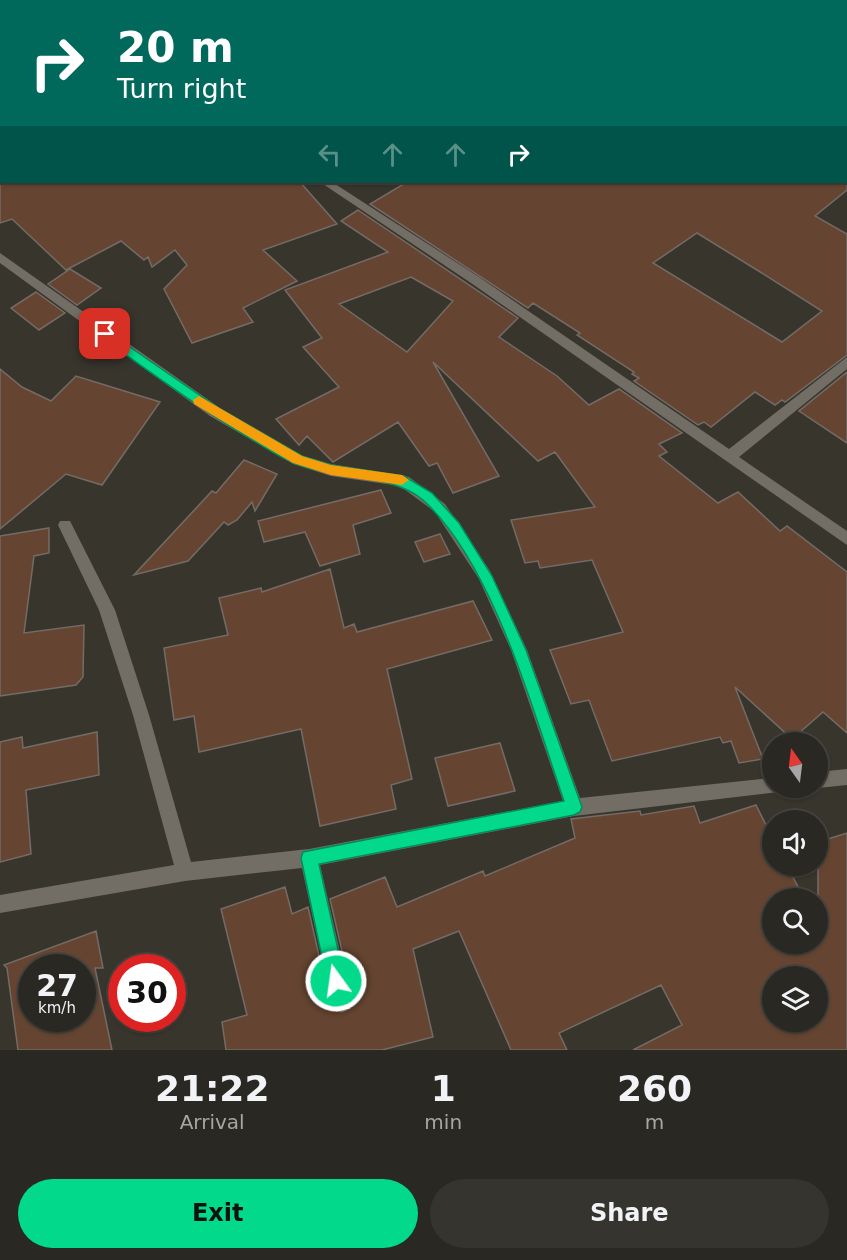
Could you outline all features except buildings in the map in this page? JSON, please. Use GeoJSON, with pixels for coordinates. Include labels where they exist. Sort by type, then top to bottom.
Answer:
{"type":"FeatureCollection","features":[{"type":"Feature","properties":{"kind":"street"},"geometry":{"type":"LineString","coordinates":[[327,183],[475,280],[847,539]]}},
{"type":"Feature","properties":{"kind":"street"},"geometry":{"type":"LineString","coordinates":[[0,257],[215,412],[298,460],[331,470],[404,481],[440,508],[485,576],[519,650],[574,807]]}},
{"type":"Feature","properties":{"kind":"street"},"geometry":{"type":"LineString","coordinates":[[729,457],[847,362]]}},
{"type":"Feature","properties":{"kind":"street"},"geometry":{"type":"LineString","coordinates":[[65,525],[107,610],[141,715],[185,872]]}},
{"type":"Feature","properties":{"kind":"street"},"geometry":{"type":"LineString","coordinates":[[828,779],[847,777]]}},
{"type":"Feature","properties":{"kind":"street"},"geometry":{"type":"LineString","coordinates":[[0,904],[185,872],[309,858],[574,807],[762,787]]}},
{"type":"Feature","properties":{"kind":"street"},"geometry":{"type":"LineString","coordinates":[[309,858],[341,1000]]}},
{"type":"Feature","properties":{"kind":"slow traffic"},"geometry":{"type":"LineString","coordinates":[[199,400],[215,412],[298,460],[331,470],[402,480]]}},
{"type":"Feature","properties":{"kind":"route"},"geometry":{"type":"LineString","coordinates":[[105,334],[215,412],[298,460],[331,470],[404,481],[427,496],[440,508],[454,527],[485,576],[519,650],[574,807],[309,858],[336,981]]}}]}
